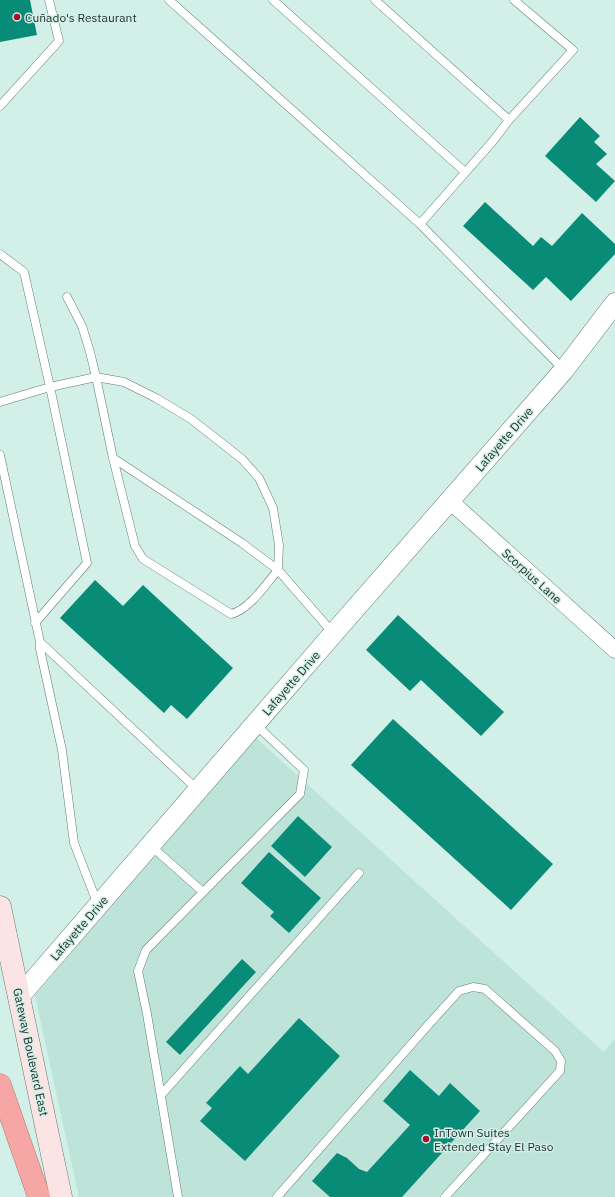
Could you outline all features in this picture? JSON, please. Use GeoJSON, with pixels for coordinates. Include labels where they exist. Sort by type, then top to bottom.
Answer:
{"type":"FeatureCollection","features":[{"type":"Feature","properties":{"kind":"highway"},"geometry":{"type":"LineString","coordinates":[[0,1085],[39,1197]]}},
{"type":"Feature","properties":{"kind":"main road","name":"Gateway Boulevard East"},"geometry":{"type":"LineString","coordinates":[[0,907],[61,1197]]}},
{"type":"Feature","properties":{"kind":"street","name":"Lafayette Drive"},"geometry":{"type":"LineString","coordinates":[[19,997],[564,370],[615,303]]}},
{"type":"Feature","properties":{"kind":"street","name":"Lafayette Drive"},"geometry":{"type":"LineString","coordinates":[[564,370],[615,323]]}},
{"type":"Feature","properties":{"kind":"street","name":"Scorpius Lane"},"geometry":{"type":"LineString","coordinates":[[450,501],[615,650]]}},
{"type":"Feature","properties":{"kind":"lane"},"geometry":{"type":"LineString","coordinates":[[0,106],[59,41],[49,0]]}},
{"type":"Feature","properties":{"kind":"lane"},"geometry":{"type":"LineString","coordinates":[[169,0],[420,224],[564,370]]}},
{"type":"Feature","properties":{"kind":"lane"},"geometry":{"type":"LineString","coordinates":[[273,0],[465,172]]}},
{"type":"Feature","properties":{"kind":"lane"},"geometry":{"type":"LineString","coordinates":[[375,0],[509,120]]}},
{"type":"Feature","properties":{"kind":"lane"},"geometry":{"type":"LineString","coordinates":[[420,224],[493,141],[509,120],[573,50],[514,0]]}},
{"type":"Feature","properties":{"kind":"lane"},"geometry":{"type":"LineString","coordinates":[[0,254],[24,272],[87,564],[35,623]]}},
{"type":"Feature","properties":{"kind":"lane"},"geometry":{"type":"LineString","coordinates":[[0,402],[50,387],[96,378],[124,382],[156,398],[191,419],[242,459],[259,478],[274,508],[279,545],[278,570],[254,598],[238,613],[231,614],[143,559],[135,546],[113,458],[96,378],[90,352],[82,326],[67,297]]}},
{"type":"Feature","properties":{"kind":"lane"},"geometry":{"type":"LineString","coordinates":[[0,455],[62,750],[74,844],[98,906]]}},
{"type":"Feature","properties":{"kind":"lane"},"geometry":{"type":"LineString","coordinates":[[113,458],[242,543],[278,570],[333,634]]}},
{"type":"Feature","properties":{"kind":"lane"},"geometry":{"type":"LineString","coordinates":[[40,642],[198,790]]}},
{"type":"Feature","properties":{"kind":"lane"},"geometry":{"type":"LineString","coordinates":[[178,1197],[138,971],[146,950],[300,794],[304,770],[255,724]]}},
{"type":"Feature","properties":{"kind":"lane"},"geometry":{"type":"LineString","coordinates":[[150,846],[203,892]]}},
{"type":"Feature","properties":{"kind":"lane"},"geometry":{"type":"LineString","coordinates":[[161,1095],[359,873]]}},
{"type":"Feature","properties":{"kind":"lane"},"geometry":{"type":"LineString","coordinates":[[277,1197],[459,991],[473,987],[485,989],[555,1051],[561,1061],[560,1071],[445,1197]]}},
{"type":"Feature","properties":{"kind":"shaded area"},"geometry":{"type":"Polygon","coordinates":[[[254,736],[604,1052],[615,1039],[615,1197],[79,1197],[35,996],[254,736]]]}},
{"type":"Feature","properties":{"kind":"building","name":"Cuñado's Restaurant"},"geometry":{"type":"Polygon","coordinates":[[[0,0],[30,0],[37,35],[0,42],[0,0]]]}},
{"type":"Feature","properties":{"kind":"building"},"geometry":{"type":"Polygon","coordinates":[[[580,117],[600,136],[594,142],[607,154],[596,164],[615,181],[596,202],[545,156],[580,117]]]}},
{"type":"Feature","properties":{"kind":"building"},"geometry":{"type":"Polygon","coordinates":[[[485,202],[533,246],[541,237],[552,246],[582,213],[615,244],[615,254],[571,301],[546,277],[533,290],[463,226],[485,202]]]}},
{"type":"Feature","properties":{"kind":"building"},"geometry":{"type":"Polygon","coordinates":[[[95,580],[123,606],[143,585],[233,668],[187,719],[171,705],[164,713],[60,618],[95,580]]]}},
{"type":"Feature","properties":{"kind":"building"},"geometry":{"type":"Polygon","coordinates":[[[398,615],[504,712],[481,736],[421,680],[410,691],[366,650],[398,615]]]}},
{"type":"Feature","properties":{"kind":"building"},"geometry":{"type":"Polygon","coordinates":[[[393,719],[553,864],[511,910],[351,765],[393,719]]]}},
{"type":"Feature","properties":{"kind":"building"},"geometry":{"type":"Polygon","coordinates":[[[298,816],[332,847],[305,877],[271,846],[298,816]]]}},
{"type":"Feature","properties":{"kind":"building"},"geometry":{"type":"Polygon","coordinates":[[[269,852],[321,898],[289,933],[270,916],[274,912],[241,883],[269,852]]]}},
{"type":"Feature","properties":{"kind":"building"},"geometry":{"type":"Polygon","coordinates":[[[242,959],[256,972],[180,1055],[166,1042],[242,959]]]}},
{"type":"Feature","properties":{"kind":"building"},"geometry":{"type":"Polygon","coordinates":[[[299,1018],[340,1056],[245,1161],[200,1121],[212,1108],[206,1103],[240,1066],[248,1074],[299,1018]]]}},
{"type":"Feature","properties":{"kind":"building","name":"InTown Suites Extended Stay El Paso"},"geometry":{"type":"Polygon","coordinates":[[[410,1070],[439,1096],[450,1083],[480,1111],[402,1197],[330,1197],[312,1181],[337,1153],[347,1158],[359,1169],[367,1172],[410,1125],[383,1101],[410,1070]]]}},
{"type":"Feature","properties":{"kind":"place","name":"Cuñado's Restaurant"},"geometry":{"type":"Point","coordinates":[17,17]}},
{"type":"Feature","properties":{"kind":"place","name":"InTown Suites Extended Stay El Paso"},"geometry":{"type":"Point","coordinates":[426,1139]}}]}
